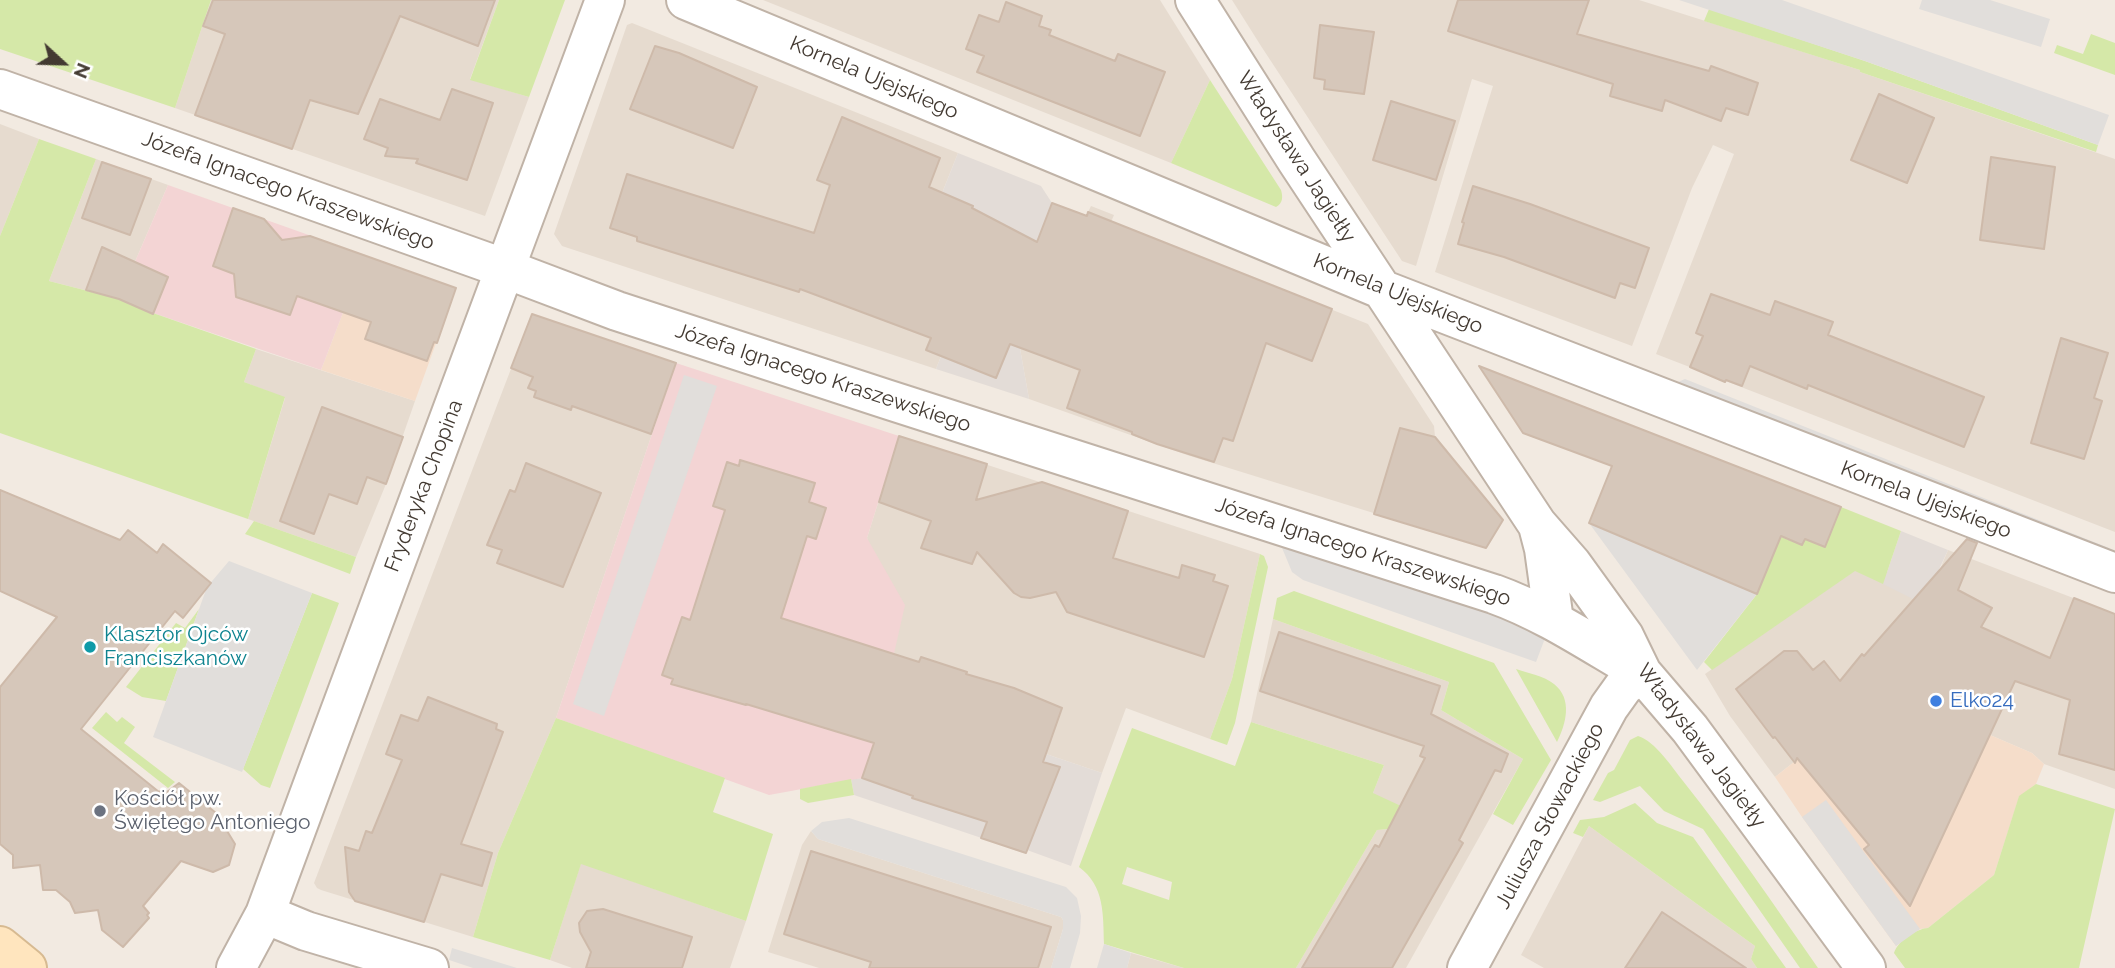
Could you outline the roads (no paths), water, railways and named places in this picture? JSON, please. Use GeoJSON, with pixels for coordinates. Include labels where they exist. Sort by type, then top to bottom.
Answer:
{"type":"FeatureCollection","features":[{"type":"Feature","properties":{"kind":"street","name":"Fryderyka Chopina"},"geometry":{"type":"LineString","coordinates":[[236,968],[264,914],[605,0]]}},
{"type":"Feature","properties":{"kind":"street","name":"Kornela Ujejskiego"},"geometry":{"type":"LineString","coordinates":[[687,0],[1381,289],[2115,573]]}},
{"type":"Feature","properties":{"kind":"street","name":"Władysława Jagiełły"},"geometry":{"type":"LineString","coordinates":[[1195,0],[1381,289],[1537,524],[1572,564],[1624,636],[1642,673],[1690,729],[1866,968]]}},
{"type":"Feature","properties":{"kind":"street","name":"Józefa Ignacego Kraszewskiego"},"geometry":{"type":"LineString","coordinates":[[0,89],[617,311],[1494,594],[1554,621],[1642,673]]}},
{"type":"Feature","properties":{"kind":"street","name":"Władysława Jagiełły"},"geometry":{"type":"LineString","coordinates":[[1537,524],[1544,550],[1554,621]]}},
{"type":"Feature","properties":{"kind":"street","name":"Juliusza Słowackiego"},"geometry":{"type":"LineString","coordinates":[[1467,968],[1609,707],[1624,687],[1642,673]]}},
{"type":"Feature","properties":{"kind":"street"},"geometry":{"type":"LineString","coordinates":[[264,914],[306,931],[429,968]]}},
{"type":"Feature","properties":{"kind":"street"},"geometry":{"type":"LineString","coordinates":[[0,946],[27,968]]}},
{"type":"Feature","properties":{"kind":"place","name":"Klasztor Ojców Franciszkanów"},"geometry":{"type":"Point","coordinates":[90,647]}},
{"type":"Feature","properties":{"kind":"place","name":"Elko24"},"geometry":{"type":"Point","coordinates":[1936,701]}},
{"type":"Feature","properties":{"kind":"place","name":"Kościół pw. Świętego Antoniego"},"geometry":{"type":"Point","coordinates":[100,811]}}]}
